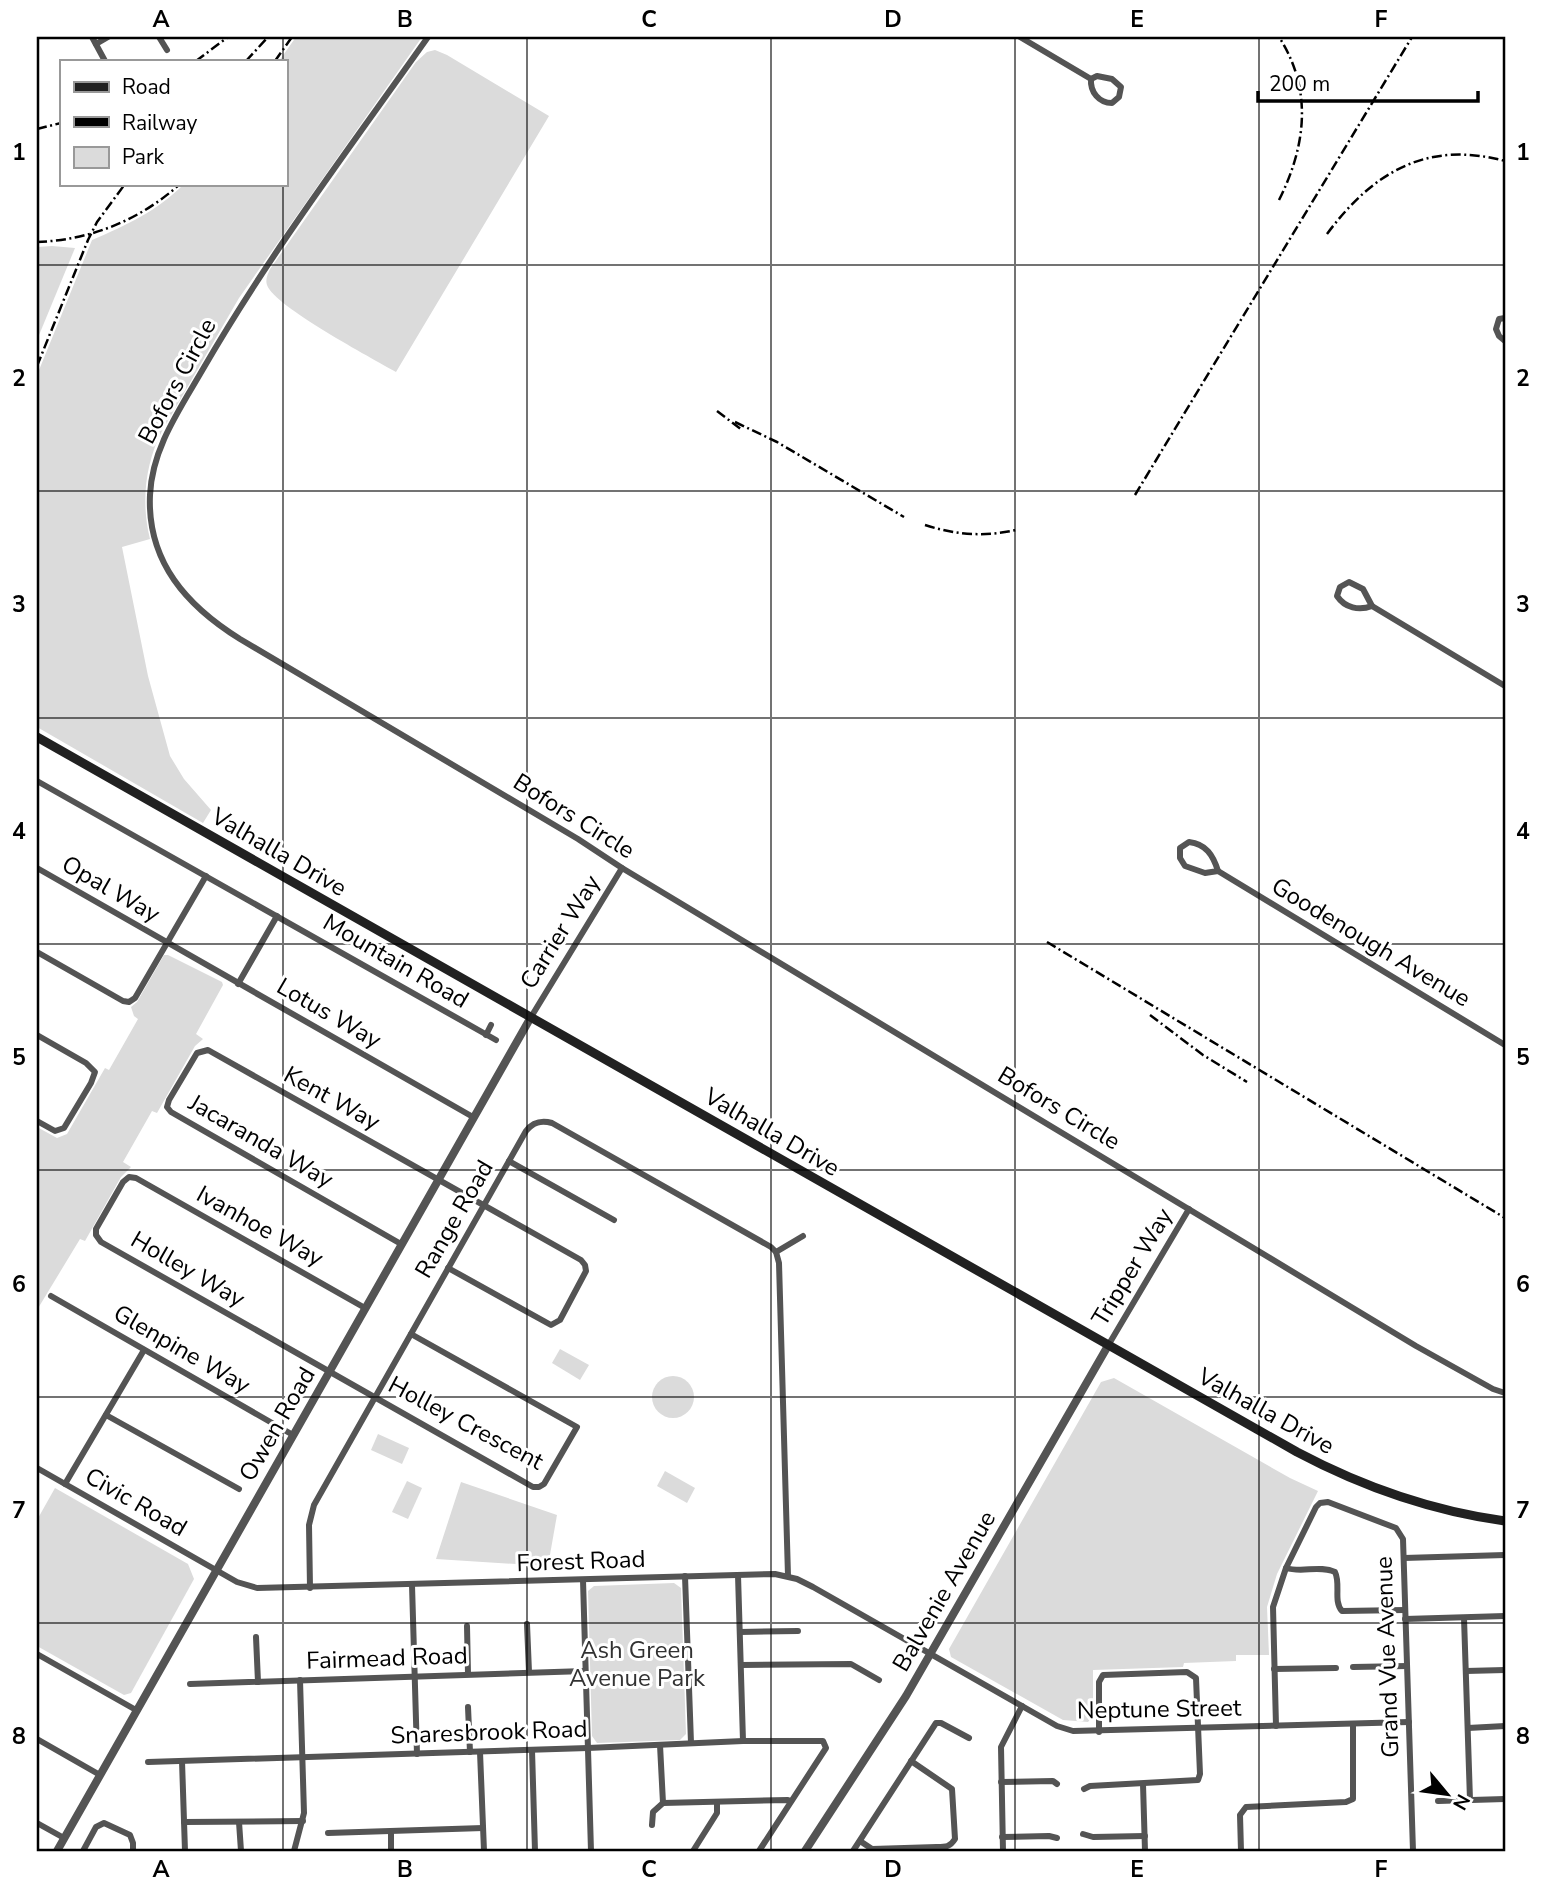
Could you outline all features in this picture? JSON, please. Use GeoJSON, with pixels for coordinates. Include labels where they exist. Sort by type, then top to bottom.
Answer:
{"type":"FeatureCollection","features":[{"type":"Feature","properties":{"kind":"main road","name":"Valhalla Drive"},"geometry":{"type":"LineString","coordinates":[[37,737],[1321,1465],[1419,1503],[1505,1521]]}},
{"type":"Feature","properties":{"kind":"street"},"geometry":{"type":"LineString","coordinates":[[92,37],[104,60]]}},
{"type":"Feature","properties":{"kind":"street"},"geometry":{"type":"LineString","coordinates":[[96,44],[108,37]]}},
{"type":"Feature","properties":{"kind":"street"},"geometry":{"type":"LineString","coordinates":[[159,37],[167,50]]}},
{"type":"Feature","properties":{"kind":"street","name":"Bofors Circle"},"geometry":{"type":"LineString","coordinates":[[428,37],[250,289],[162,442],[152,479],[150,506],[155,538],[163,560],[181,590],[197,608],[217,624],[575,837],[622,868],[1416,1346],[1505,1393]]}},
{"type":"Feature","properties":{"kind":"street"},"geometry":{"type":"LineString","coordinates":[[1020,37],[1091,79],[1094,93],[1101,100],[1112,103],[1119,97],[1121,87],[1118,82],[1097,76],[1091,79]]}},
{"type":"Feature","properties":{"kind":"street"},"geometry":{"type":"LineString","coordinates":[[1505,318],[1499,320],[1496,329],[1505,341]]}},
{"type":"Feature","properties":{"kind":"street"},"geometry":{"type":"LineString","coordinates":[[1372,606],[1362,609],[1347,606],[1337,596],[1340,587],[1349,582],[1359,586],[1367,593],[1372,606],[1505,686]]}},
{"type":"Feature","properties":{"kind":"street","name":"Mountain Road"},"geometry":{"type":"LineString","coordinates":[[37,781],[496,1040]]}},
{"type":"Feature","properties":{"kind":"street"},"geometry":{"type":"LineString","coordinates":[[1189,842],[1200,845],[1212,856],[1218,871],[1205,873],[1185,866],[1180,858],[1180,848],[1189,842]]}},
{"type":"Feature","properties":{"kind":"street","name":"Opal Way"},"geometry":{"type":"LineString","coordinates":[[37,868],[167,943]]}},
{"type":"Feature","properties":{"kind":"street","name":"Carrier Way"},"geometry":{"type":"LineString","coordinates":[[531,1017],[622,868]]}},
{"type":"Feature","properties":{"kind":"street","name":"Goodenough Avenue"},"geometry":{"type":"LineString","coordinates":[[1218,871],[1505,1045]]}},
{"type":"Feature","properties":{"kind":"street"},"geometry":{"type":"LineString","coordinates":[[37,952],[129,1002],[135,998],[206,876]]}},
{"type":"Feature","properties":{"kind":"street"},"geometry":{"type":"LineString","coordinates":[[238,984],[277,916]]}},
{"type":"Feature","properties":{"kind":"street","name":"Lotus Way"},"geometry":{"type":"LineString","coordinates":[[167,943],[472,1117]]}},
{"type":"Feature","properties":{"kind":"street","name":"Owen Road"},"geometry":{"type":"LineString","coordinates":[[57,1851],[531,1017]]}},
{"type":"Feature","properties":{"kind":"street"},"geometry":{"type":"LineString","coordinates":[[486,1035],[491,1025]]}},
{"type":"Feature","properties":{"kind":"street"},"geometry":{"type":"LineString","coordinates":[[37,1035],[86,1063],[94,1072],[91,1083],[64,1128],[55,1131],[37,1121]]}},
{"type":"Feature","properties":{"kind":"street","name":"Kent Way"},"geometry":{"type":"LineString","coordinates":[[208,1050],[585,1265],[585,1275],[561,1318],[554,1324],[545,1323],[448,1268]]}},
{"type":"Feature","properties":{"kind":"street","name":"Jacaranda Way"},"geometry":{"type":"LineString","coordinates":[[208,1050],[197,1053],[169,1100],[168,1109],[401,1244]]}},
{"type":"Feature","properties":{"kind":"street","name":"Range Road"},"geometry":{"type":"LineString","coordinates":[[310,1588],[309,1525],[312,1513],[448,1268],[532,1125],[541,1121],[552,1123],[776,1252]]}},
{"type":"Feature","properties":{"kind":"street"},"geometry":{"type":"LineString","coordinates":[[509,1161],[614,1220]]}},
{"type":"Feature","properties":{"kind":"street","name":"Holley Way"},"geometry":{"type":"LineString","coordinates":[[136,1178],[129,1177],[123,1182],[97,1226],[96,1235],[101,1242],[329,1372]]}},
{"type":"Feature","properties":{"kind":"street","name":"Ivanhoe Way"},"geometry":{"type":"LineString","coordinates":[[136,1178],[365,1308]]}},
{"type":"Feature","properties":{"kind":"street","name":"Tripper Way"},"geometry":{"type":"LineString","coordinates":[[1109,1344],[1189,1209]]}},
{"type":"Feature","properties":{"kind":"street"},"geometry":{"type":"LineString","coordinates":[[788,1576],[779,1263],[776,1252],[803,1236]]}},
{"type":"Feature","properties":{"kind":"street","name":"Glenpine Way"},"geometry":{"type":"LineString","coordinates":[[51,1296],[293,1435]]}},
{"type":"Feature","properties":{"kind":"street","name":"Holley Crescent"},"geometry":{"type":"LineString","coordinates":[[329,1372],[536,1487],[544,1484],[577,1427],[411,1334]]}},
{"type":"Feature","properties":{"kind":"street","name":"Balvenie Avenue"},"geometry":{"type":"LineString","coordinates":[[805,1851],[930,1654],[1109,1344]]}},
{"type":"Feature","properties":{"kind":"street"},"geometry":{"type":"LineString","coordinates":[[65,1484],[144,1350]]}},
{"type":"Feature","properties":{"kind":"street"},"geometry":{"type":"LineString","coordinates":[[106,1415],[239,1489]]}},
{"type":"Feature","properties":{"kind":"street","name":"Civic Road"},"geometry":{"type":"LineString","coordinates":[[37,1468],[216,1570]]}},
{"type":"Feature","properties":{"kind":"street","name":"Grand Vue Avenue"},"geometry":{"type":"LineString","coordinates":[[1276,1726],[1273,1612],[1286,1568],[1316,1507],[1325,1502],[1399,1530],[1404,1558],[1413,1851]]}},
{"type":"Feature","properties":{"kind":"street"},"geometry":{"type":"LineString","coordinates":[[1404,1558],[1505,1555]]}},
{"type":"Feature","properties":{"kind":"street"},"geometry":{"type":"LineString","coordinates":[[1286,1568],[1294,1571],[1327,1569],[1335,1572],[1338,1578],[1338,1606],[1342,1611],[1405,1610]]}},
{"type":"Feature","properties":{"kind":"street","name":"Forest Road"},"geometry":{"type":"LineString","coordinates":[[216,1570],[237,1582],[257,1588],[775,1574],[788,1576],[813,1587],[930,1654]]}},
{"type":"Feature","properties":{"kind":"street"},"geometry":{"type":"LineString","coordinates":[[738,1575],[743,1741]]}},
{"type":"Feature","properties":{"kind":"street"},"geometry":{"type":"LineString","coordinates":[[685,1576],[691,1743]]}},
{"type":"Feature","properties":{"kind":"street"},"geometry":{"type":"LineString","coordinates":[[583,1580],[591,1851]]}},
{"type":"Feature","properties":{"kind":"street"},"geometry":{"type":"LineString","coordinates":[[412,1585],[417,1754]]}},
{"type":"Feature","properties":{"kind":"street"},"geometry":{"type":"LineString","coordinates":[[1405,1619],[1505,1616]]}},
{"type":"Feature","properties":{"kind":"street"},"geometry":{"type":"LineString","coordinates":[[1464,1618],[1470,1800]]}},
{"type":"Feature","properties":{"kind":"street"},"geometry":{"type":"LineString","coordinates":[[527,1624],[529,1672]]}},
{"type":"Feature","properties":{"kind":"street"},"geometry":{"type":"LineString","coordinates":[[467,1626],[468,1674]]}},
{"type":"Feature","properties":{"kind":"street"},"geometry":{"type":"LineString","coordinates":[[740,1632],[798,1631]]}},
{"type":"Feature","properties":{"kind":"street"},"geometry":{"type":"LineString","coordinates":[[256,1637],[258,1682]]}},
{"type":"Feature","properties":{"kind":"street"},"geometry":{"type":"LineString","coordinates":[[37,1654],[136,1710]]}},
{"type":"Feature","properties":{"kind":"street","name":"Neptune Street"},"geometry":{"type":"LineString","coordinates":[[930,1654],[1067,1730],[1099,1732],[1409,1722]]}},
{"type":"Feature","properties":{"kind":"street"},"geometry":{"type":"LineString","coordinates":[[741,1665],[851,1664],[879,1680]]}},
{"type":"Feature","properties":{"kind":"street"},"geometry":{"type":"LineString","coordinates":[[1353,1667],[1407,1666]]}},
{"type":"Feature","properties":{"kind":"street"},"geometry":{"type":"LineString","coordinates":[[1274,1669],[1336,1668]]}},
{"type":"Feature","properties":{"kind":"street"},"geometry":{"type":"LineString","coordinates":[[1466,1671],[1505,1670]]}},
{"type":"Feature","properties":{"kind":"street","name":"Fairmead Road"},"geometry":{"type":"LineString","coordinates":[[190,1684],[585,1671]]}},
{"type":"Feature","properties":{"kind":"street"},"geometry":{"type":"LineString","coordinates":[[1084,1789],[1090,1786],[1198,1780],[1197,1680],[1193,1674],[1187,1672],[1101,1676],[1099,1732]]}},
{"type":"Feature","properties":{"kind":"street"},"geometry":{"type":"LineString","coordinates":[[294,1851],[303,1821],[300,1680]]}},
{"type":"Feature","properties":{"kind":"street"},"geometry":{"type":"LineString","coordinates":[[1003,1851],[1001,1747],[1022,1706]]}},
{"type":"Feature","properties":{"kind":"street"},"geometry":{"type":"LineString","coordinates":[[468,1707],[470,1752]]}},
{"type":"Feature","properties":{"kind":"street"},"geometry":{"type":"LineString","coordinates":[[853,1851],[939,1722],[969,1738]]}},
{"type":"Feature","properties":{"kind":"street"},"geometry":{"type":"LineString","coordinates":[[1241,1851],[1240,1815],[1246,1807],[1346,1802],[1353,1799],[1353,1724]]}},
{"type":"Feature","properties":{"kind":"street"},"geometry":{"type":"LineString","coordinates":[[1468,1727],[1505,1726]]}},
{"type":"Feature","properties":{"kind":"street"},"geometry":{"type":"LineString","coordinates":[[37,1739],[100,1775]]}},
{"type":"Feature","properties":{"kind":"street","name":"Snaresbrook Road"},"geometry":{"type":"LineString","coordinates":[[148,1762],[820,1740],[825,1743],[826,1748],[791,1801]]}},
{"type":"Feature","properties":{"kind":"street"},"geometry":{"type":"LineString","coordinates":[[660,1745],[663,1803]]}},
{"type":"Feature","properties":{"kind":"street"},"geometry":{"type":"LineString","coordinates":[[532,1750],[535,1851]]}},
{"type":"Feature","properties":{"kind":"street"},"geometry":{"type":"LineString","coordinates":[[480,1752],[484,1851]]}},
{"type":"Feature","properties":{"kind":"street"},"geometry":{"type":"LineString","coordinates":[[182,1761],[185,1851]]}},
{"type":"Feature","properties":{"kind":"street"},"geometry":{"type":"LineString","coordinates":[[860,1841],[872,1849],[937,1849],[947,1847],[955,1839],[952,1789],[911,1761]]}},
{"type":"Feature","properties":{"kind":"street"},"geometry":{"type":"LineString","coordinates":[[1001,1782],[1053,1781],[1057,1784]]}},
{"type":"Feature","properties":{"kind":"street"},"geometry":{"type":"LineString","coordinates":[[1143,1784],[1145,1851]]}},
{"type":"Feature","properties":{"kind":"street"},"geometry":{"type":"LineString","coordinates":[[1437,1801],[1505,1799]]}},
{"type":"Feature","properties":{"kind":"street"},"geometry":{"type":"LineString","coordinates":[[652,1825],[653,1812],[663,1803],[791,1801],[759,1851]]}},
{"type":"Feature","properties":{"kind":"street"},"geometry":{"type":"LineString","coordinates":[[693,1851],[717,1813],[717,1802]]}},
{"type":"Feature","properties":{"kind":"street"},"geometry":{"type":"LineString","coordinates":[[184,1822],[303,1821]]}},
{"type":"Feature","properties":{"kind":"street"},"geometry":{"type":"LineString","coordinates":[[239,1822],[241,1851]]}},
{"type":"Feature","properties":{"kind":"street"},"geometry":{"type":"LineString","coordinates":[[37,1823],[64,1838]]}},
{"type":"Feature","properties":{"kind":"street"},"geometry":{"type":"LineString","coordinates":[[83,1851],[96,1827],[104,1823],[130,1835],[134,1843],[133,1851]]}},
{"type":"Feature","properties":{"kind":"street"},"geometry":{"type":"LineString","coordinates":[[328,1833],[483,1828]]}},
{"type":"Feature","properties":{"kind":"street"},"geometry":{"type":"LineString","coordinates":[[391,1831],[391,1851]]}},
{"type":"Feature","properties":{"kind":"street"},"geometry":{"type":"LineString","coordinates":[[1083,1835],[1145,1836]]}},
{"type":"Feature","properties":{"kind":"street"},"geometry":{"type":"LineString","coordinates":[[1002,1837],[1049,1836],[1057,1839]]}},
{"type":"Feature","properties":{"kind":"green space"},"geometry":{"type":"Polygon","coordinates":[[[296,37],[422,37],[239,298],[156,444],[148,470],[145,498],[150,539],[122,547],[148,676],[170,756],[184,779],[211,810],[203,823],[37,727],[37,375],[92,240],[141,216],[182,186],[287,186],[287,60],[280,60],[296,37]]]}},
{"type":"Feature","properties":{"kind":"green space"},"geometry":{"type":"Polygon","coordinates":[[[435,50],[549,116],[396,372],[305,319],[274,294],[267,285],[267,279],[270,269],[416,62],[427,52],[435,50]]]}},
{"type":"Feature","properties":{"kind":"green space"},"geometry":{"type":"Polygon","coordinates":[[[37,247],[75,248],[37,340],[37,247]]]}},
{"type":"Feature","properties":{"kind":"green space"},"geometry":{"type":"Polygon","coordinates":[[[164,955],[222,982],[223,985],[196,1034],[203,1039],[195,1046],[157,1113],[152,1111],[123,1162],[131,1167],[121,1177],[85,1241],[80,1239],[37,1310],[37,1127],[57,1138],[67,1134],[105,1068],[109,1070],[138,1019],[131,1007],[137,1002],[164,955]]]}},
{"type":"Feature","properties":{"kind":"green space"},"geometry":{"type":"Polygon","coordinates":[[[560,1349],[589,1365],[580,1380],[552,1363],[560,1349]]]}},
{"type":"Feature","properties":{"kind":"green space"},"geometry":{"type":"Polygon","coordinates":[[[673,1376],[688,1382],[694,1397],[688,1412],[673,1418],[658,1412],[652,1397],[658,1382],[673,1376]]]}},
{"type":"Feature","properties":{"kind":"green space"},"geometry":{"type":"Polygon","coordinates":[[[1114,1378],[1290,1478],[1318,1491],[1277,1574],[1267,1607],[1269,1655],[1236,1655],[1236,1661],[1184,1663],[1183,1667],[1093,1670],[1093,1716],[1088,1722],[1063,1720],[951,1657],[949,1649],[1101,1382],[1114,1378]]]}},
{"type":"Feature","properties":{"kind":"green space"},"geometry":{"type":"Polygon","coordinates":[[[378,1434],[409,1448],[402,1464],[371,1450],[378,1434]]]}},
{"type":"Feature","properties":{"kind":"green space"},"geometry":{"type":"Polygon","coordinates":[[[665,1471],[695,1488],[687,1503],[657,1486],[665,1471]]]}},
{"type":"Feature","properties":{"kind":"green space"},"geometry":{"type":"Polygon","coordinates":[[[407,1481],[422,1488],[408,1519],[392,1512],[407,1481]]]}},
{"type":"Feature","properties":{"kind":"green space"},"geometry":{"type":"Polygon","coordinates":[[[461,1482],[557,1515],[548,1566],[436,1559],[461,1482]]]}},
{"type":"Feature","properties":{"kind":"green space"},"geometry":{"type":"Polygon","coordinates":[[[55,1488],[188,1564],[194,1579],[131,1693],[124,1695],[37,1646],[37,1520],[55,1488]]]}},
{"type":"Feature","properties":{"kind":"green space","name":"Ash Green Avenue Park"},"geometry":{"type":"Polygon","coordinates":[[[674,1583],[681,1588],[686,1734],[680,1740],[597,1743],[592,1736],[588,1591],[594,1586],[674,1583]]]}},
{"type":"Feature","properties":{"kind":"railway"},"geometry":{"type":"LineString","coordinates":[[197,60],[228,37]]}},
{"type":"Feature","properties":{"kind":"railway"},"geometry":{"type":"LineString","coordinates":[[247,60],[268,37]]}},
{"type":"Feature","properties":{"kind":"railway"},"geometry":{"type":"LineString","coordinates":[[276,60],[292,37]]}},
{"type":"Feature","properties":{"kind":"railway"},"geometry":{"type":"LineString","coordinates":[[1279,37],[1297,77],[1302,118],[1295,159],[1279,200]]}},
{"type":"Feature","properties":{"kind":"railway"},"geometry":{"type":"LineString","coordinates":[[1135,495],[1412,37]]}},
{"type":"Feature","properties":{"kind":"railway"},"geometry":{"type":"LineString","coordinates":[[37,129],[60,123]]}},
{"type":"Feature","properties":{"kind":"railway"},"geometry":{"type":"LineString","coordinates":[[1327,234],[1363,193],[1404,166],[1451,155],[1505,161]]}},
{"type":"Feature","properties":{"kind":"railway"},"geometry":{"type":"LineString","coordinates":[[37,366],[88,240],[97,222],[124,186]]}},
{"type":"Feature","properties":{"kind":"railway"},"geometry":{"type":"LineString","coordinates":[[37,242],[76,237],[114,226],[148,208],[178,186]]}},
{"type":"Feature","properties":{"kind":"railway"},"geometry":{"type":"LineString","coordinates":[[717,411],[742,430]]}},
{"type":"Feature","properties":{"kind":"railway"},"geometry":{"type":"LineString","coordinates":[[735,422],[777,442],[904,517]]}},
{"type":"Feature","properties":{"kind":"railway"},"geometry":{"type":"LineString","coordinates":[[925,525],[970,534],[1016,530]]}},
{"type":"Feature","properties":{"kind":"railway"},"geometry":{"type":"LineString","coordinates":[[1047,942],[1505,1218]]}},
{"type":"Feature","properties":{"kind":"railway"},"geometry":{"type":"LineString","coordinates":[[1150,1015],[1203,1055],[1247,1082]]}}]}
